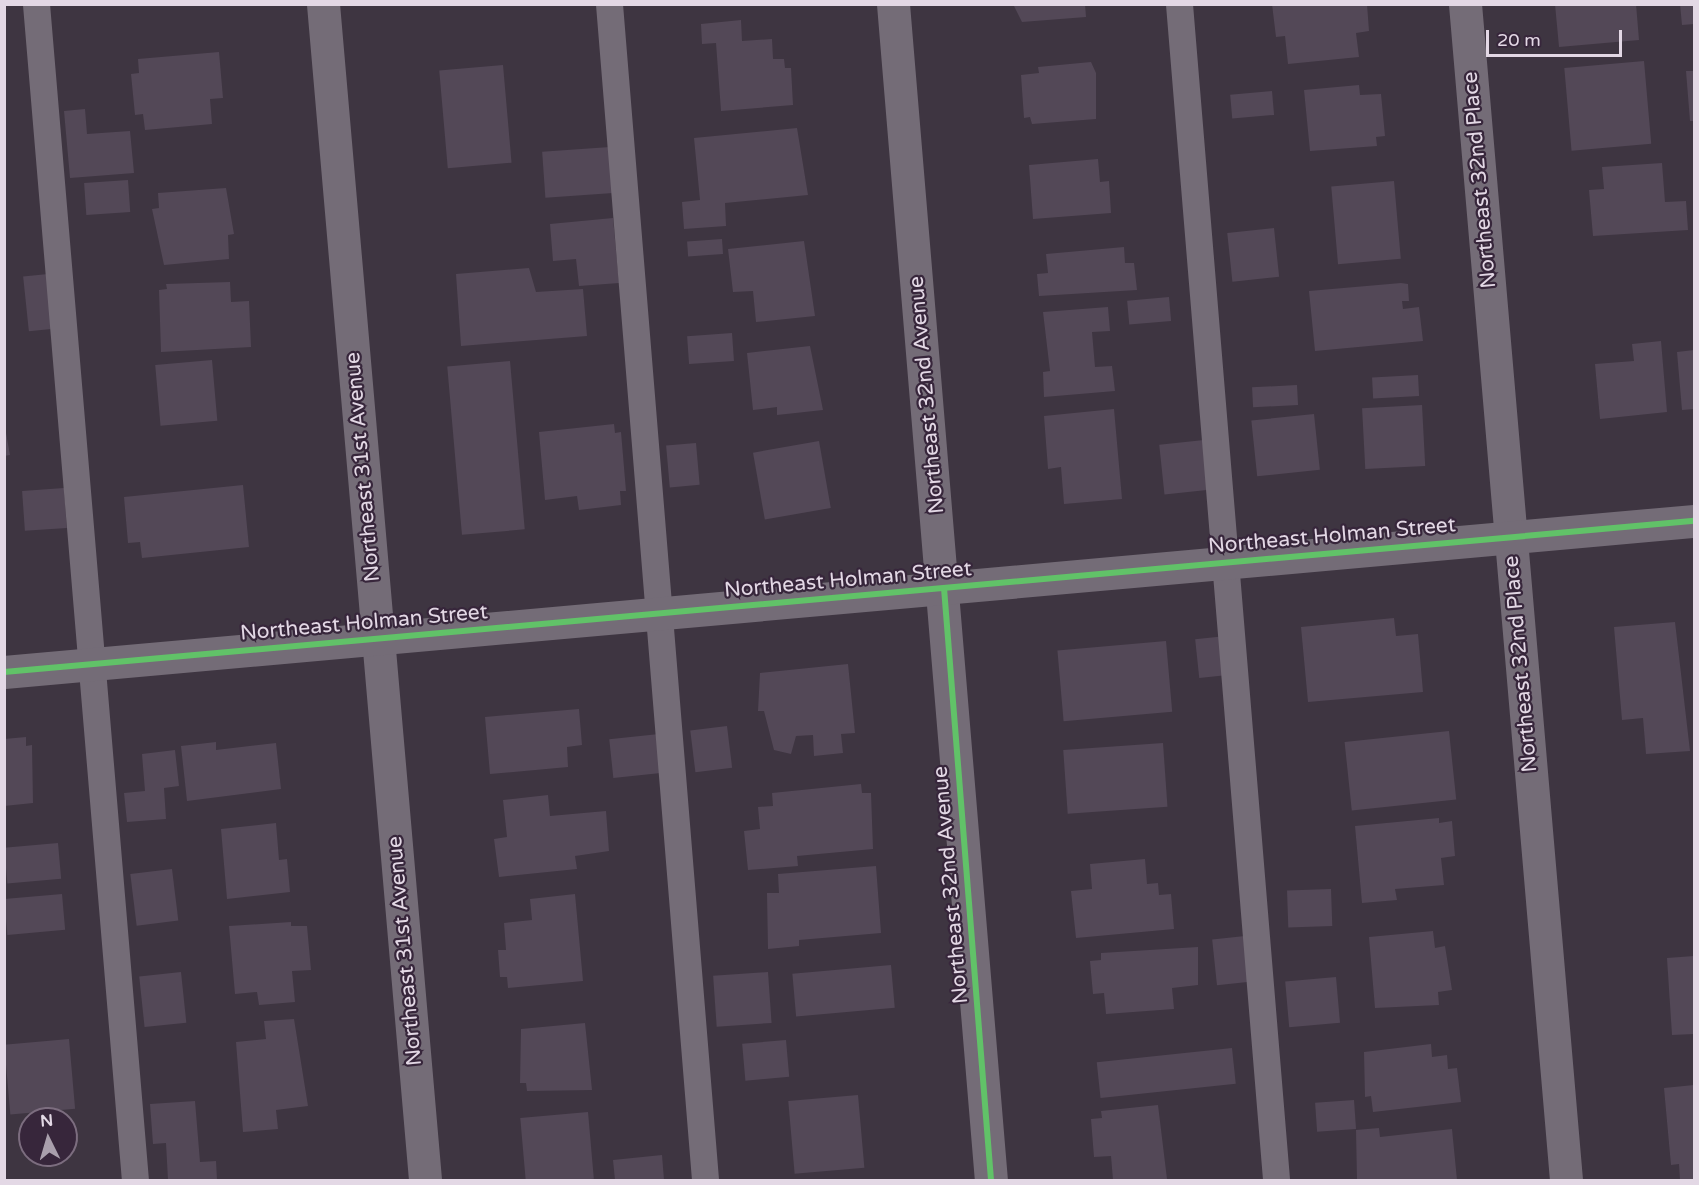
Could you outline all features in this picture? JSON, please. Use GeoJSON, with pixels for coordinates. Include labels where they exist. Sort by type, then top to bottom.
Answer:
{"type":"FeatureCollection","features":[{"type":"Feature","properties":{"kind":"street","name":"Northeast 31st Avenue"},"geometry":{"type":"LineString","coordinates":[[323,4],[425,1180]]}},
{"type":"Feature","properties":{"kind":"street","name":"Northeast 32nd Avenue"},"geometry":{"type":"LineString","coordinates":[[893,4],[944,588],[991,1180]]}},
{"type":"Feature","properties":{"kind":"street","name":"Northeast 32nd Place"},"geometry":{"type":"LineString","coordinates":[[1465,4],[1566,1180]]}},
{"type":"Feature","properties":{"kind":"street","name":"Northeast Holman Street"},"geometry":{"type":"LineString","coordinates":[[4,672],[1695,521]]}},
{"type":"Feature","properties":{"kind":"lane"},"geometry":{"type":"LineString","coordinates":[[36,4],[95,664],[135,1180]]}},
{"type":"Feature","properties":{"kind":"lane"},"geometry":{"type":"LineString","coordinates":[[609,4],[662,613],[705,1180]]}},
{"type":"Feature","properties":{"kind":"lane"},"geometry":{"type":"LineString","coordinates":[[1179,4],[1229,562],[1276,1180]]}},
{"type":"Feature","properties":{"kind":"building"},"geometry":{"type":"Polygon","coordinates":[[[1013,4],[1085,4],[1086,17],[1022,22],[1013,4]]]}},
{"type":"Feature","properties":{"kind":"building"},"geometry":{"type":"Polygon","coordinates":[[[1272,4],[1367,4],[1369,31],[1356,33],[1359,57],[1288,64],[1285,36],[1276,37],[1272,4]]]}},
{"type":"Feature","properties":{"kind":"building"},"geometry":{"type":"Polygon","coordinates":[[[1555,4],[1636,4],[1639,40],[1559,47],[1555,4]]]}},
{"type":"Feature","properties":{"kind":"building"},"geometry":{"type":"Polygon","coordinates":[[[1680,4],[1694,4],[1694,24],[1682,25],[1680,4]]]}},
{"type":"Feature","properties":{"kind":"building"},"geometry":{"type":"Polygon","coordinates":[[[741,20],[742,41],[772,39],[773,59],[784,59],[785,68],[791,68],[793,105],[721,111],[716,43],[702,44],[701,24],[741,20]]]}},
{"type":"Feature","properties":{"kind":"building"},"geometry":{"type":"Polygon","coordinates":[[[219,52],[223,98],[210,99],[212,124],[145,130],[143,114],[135,115],[131,74],[139,73],[138,59],[219,52]]]}},
{"type":"Feature","properties":{"kind":"building"},"geometry":{"type":"Polygon","coordinates":[[[1644,61],[1651,144],[1572,151],[1564,68],[1644,61]]]}},
{"type":"Feature","properties":{"kind":"building"},"geometry":{"type":"Polygon","coordinates":[[[1091,62],[1096,73],[1096,119],[1032,124],[1030,117],[1024,118],[1021,75],[1039,73],[1038,67],[1091,62]]]}},
{"type":"Feature","properties":{"kind":"building"},"geometry":{"type":"Polygon","coordinates":[[[503,65],[512,163],[448,168],[439,71],[503,65]]]}},
{"type":"Feature","properties":{"kind":"building"},"geometry":{"type":"Polygon","coordinates":[[[1686,71],[1694,71],[1694,121],[1690,121],[1686,71]]]}},
{"type":"Feature","properties":{"kind":"building"},"geometry":{"type":"Polygon","coordinates":[[[1359,85],[1360,95],[1381,94],[1385,136],[1376,137],[1377,146],[1310,151],[1304,90],[1359,85]]]}},
{"type":"Feature","properties":{"kind":"building"},"geometry":{"type":"Polygon","coordinates":[[[1272,91],[1274,115],[1232,119],[1230,95],[1272,91]]]}},
{"type":"Feature","properties":{"kind":"building"},"geometry":{"type":"Polygon","coordinates":[[[85,109],[87,134],[130,131],[134,173],[70,178],[64,111],[85,109]]]}},
{"type":"Feature","properties":{"kind":"building"},"geometry":{"type":"Polygon","coordinates":[[[797,128],[808,195],[725,203],[726,226],[684,229],[682,202],[700,200],[694,138],[797,128]]]}},
{"type":"Feature","properties":{"kind":"building"},"geometry":{"type":"Polygon","coordinates":[[[610,147],[613,193],[545,198],[542,152],[610,147]]]}},
{"type":"Feature","properties":{"kind":"building"},"geometry":{"type":"Polygon","coordinates":[[[1098,159],[1100,182],[1109,181],[1111,213],[1033,219],[1029,165],[1098,159]]]}},
{"type":"Feature","properties":{"kind":"building"},"geometry":{"type":"Polygon","coordinates":[[[1662,163],[1665,202],[1686,201],[1688,230],[1593,236],[1589,190],[1604,189],[1602,167],[1662,163]]]}},
{"type":"Feature","properties":{"kind":"building"},"geometry":{"type":"Polygon","coordinates":[[[128,180],[130,212],[86,215],[84,183],[128,180]]]}},
{"type":"Feature","properties":{"kind":"building"},"geometry":{"type":"Polygon","coordinates":[[[1394,181],[1401,259],[1338,264],[1331,186],[1394,181]]]}},
{"type":"Feature","properties":{"kind":"building"},"geometry":{"type":"Polygon","coordinates":[[[226,188],[234,234],[228,235],[229,259],[164,265],[152,209],[159,208],[158,193],[226,188]]]}},
{"type":"Feature","properties":{"kind":"building"},"geometry":{"type":"Polygon","coordinates":[[[613,218],[619,283],[579,286],[576,259],[553,261],[550,224],[613,218]]]}},
{"type":"Feature","properties":{"kind":"building"},"geometry":{"type":"Polygon","coordinates":[[[1274,228],[1279,277],[1232,282],[1227,233],[1274,228]]]}},
{"type":"Feature","properties":{"kind":"building"},"geometry":{"type":"Polygon","coordinates":[[[722,239],[723,254],[688,256],[687,241],[722,239]]]}},
{"type":"Feature","properties":{"kind":"building"},"geometry":{"type":"Polygon","coordinates":[[[804,241],[815,316],[756,322],[753,291],[733,292],[728,249],[804,241]]]}},
{"type":"Feature","properties":{"kind":"building"},"geometry":{"type":"Polygon","coordinates":[[[1124,247],[1125,263],[1134,263],[1137,290],[1039,296],[1037,274],[1048,273],[1046,254],[1124,247]]]}},
{"type":"Feature","properties":{"kind":"building"},"geometry":{"type":"Polygon","coordinates":[[[529,268],[536,292],[583,289],[587,336],[461,346],[456,274],[529,268]]]}},
{"type":"Feature","properties":{"kind":"building"},"geometry":{"type":"Polygon","coordinates":[[[48,274],[54,329],[29,331],[23,277],[48,274]]]}},
{"type":"Feature","properties":{"kind":"building"},"geometry":{"type":"Polygon","coordinates":[[[230,282],[231,302],[249,301],[251,347],[161,352],[159,290],[167,289],[166,284],[230,282]]]}},
{"type":"Feature","properties":{"kind":"building"},"geometry":{"type":"Polygon","coordinates":[[[1408,284],[1409,301],[1402,301],[1403,309],[1419,307],[1423,341],[1315,351],[1309,291],[1408,284]]]}},
{"type":"Feature","properties":{"kind":"building"},"geometry":{"type":"Polygon","coordinates":[[[1169,297],[1171,321],[1129,325],[1127,301],[1169,297]]]}},
{"type":"Feature","properties":{"kind":"building"},"geometry":{"type":"Polygon","coordinates":[[[1108,307],[1110,331],[1092,332],[1095,367],[1112,366],[1115,391],[1044,397],[1043,372],[1050,371],[1043,312],[1108,307]]]}},
{"type":"Feature","properties":{"kind":"building"},"geometry":{"type":"Polygon","coordinates":[[[732,333],[734,361],[689,364],[687,336],[732,333]]]}},
{"type":"Feature","properties":{"kind":"building"},"geometry":{"type":"Polygon","coordinates":[[[1661,341],[1667,412],[1600,419],[1595,364],[1634,361],[1632,344],[1661,341]]]}},
{"type":"Feature","properties":{"kind":"building"},"geometry":{"type":"Polygon","coordinates":[[[810,346],[823,410],[777,415],[777,407],[753,410],[747,353],[810,346]]]}},
{"type":"Feature","properties":{"kind":"building"},"geometry":{"type":"Polygon","coordinates":[[[1694,350],[1694,409],[1682,410],[1677,352],[1694,350]]]}},
{"type":"Feature","properties":{"kind":"building"},"geometry":{"type":"Polygon","coordinates":[[[212,360],[217,421],[161,426],[155,365],[212,360]]]}},
{"type":"Feature","properties":{"kind":"building"},"geometry":{"type":"Polygon","coordinates":[[[510,361],[525,529],[462,535],[447,366],[510,361]]]}},
{"type":"Feature","properties":{"kind":"building"},"geometry":{"type":"Polygon","coordinates":[[[1418,375],[1419,396],[1373,398],[1372,377],[1418,375]]]}},
{"type":"Feature","properties":{"kind":"building"},"geometry":{"type":"Polygon","coordinates":[[[1297,385],[1298,405],[1253,407],[1252,387],[1297,385]]]}},
{"type":"Feature","properties":{"kind":"building"},"geometry":{"type":"Polygon","coordinates":[[[1422,405],[1425,466],[1365,469],[1362,408],[1422,405]]]}},
{"type":"Feature","properties":{"kind":"building"},"geometry":{"type":"Polygon","coordinates":[[[1114,409],[1122,499],[1064,504],[1061,467],[1048,469],[1044,416],[1114,409]]]}},
{"type":"Feature","properties":{"kind":"building"},"geometry":{"type":"Polygon","coordinates":[[[1314,414],[1320,470],[1257,476],[1251,421],[1314,414]]]}},
{"type":"Feature","properties":{"kind":"building"},"geometry":{"type":"Polygon","coordinates":[[[4,422],[10,455],[4,456],[4,422]]]}},
{"type":"Feature","properties":{"kind":"building"},"geometry":{"type":"Polygon","coordinates":[[[614,424],[615,433],[621,432],[626,491],[620,491],[621,505],[579,510],[577,496],[545,500],[539,432],[614,424]]]}},
{"type":"Feature","properties":{"kind":"building"},"geometry":{"type":"Polygon","coordinates":[[[1204,440],[1209,490],[1164,494],[1159,445],[1204,440]]]}},
{"type":"Feature","properties":{"kind":"building"},"geometry":{"type":"Polygon","coordinates":[[[819,441],[831,508],[765,520],[753,453],[819,441]]]}},
{"type":"Feature","properties":{"kind":"building"},"geometry":{"type":"Polygon","coordinates":[[[696,443],[700,485],[670,487],[666,446],[696,443]]]}},
{"type":"Feature","properties":{"kind":"building"},"geometry":{"type":"Polygon","coordinates":[[[243,485],[249,547],[142,558],[140,542],[128,543],[124,497],[243,485]]]}},
{"type":"Feature","properties":{"kind":"building"},"geometry":{"type":"Polygon","coordinates":[[[64,488],[67,528],[25,531],[22,491],[64,488]]]}},
{"type":"Feature","properties":{"kind":"building"},"geometry":{"type":"Polygon","coordinates":[[[1394,618],[1396,636],[1418,634],[1423,692],[1308,702],[1301,627],[1394,618]]]}},
{"type":"Feature","properties":{"kind":"building"},"geometry":{"type":"Polygon","coordinates":[[[1675,622],[1690,751],[1646,754],[1643,718],[1622,720],[1614,627],[1675,622]]]}},
{"type":"Feature","properties":{"kind":"building"},"geometry":{"type":"Polygon","coordinates":[[[1226,636],[1230,675],[1199,678],[1195,639],[1226,636]]]}},
{"type":"Feature","properties":{"kind":"building"},"geometry":{"type":"Polygon","coordinates":[[[1166,641],[1172,712],[1064,721],[1057,650],[1166,641]]]}},
{"type":"Feature","properties":{"kind":"building"},"geometry":{"type":"Polygon","coordinates":[[[848,664],[855,733],[841,734],[843,753],[814,756],[813,735],[796,736],[791,754],[774,750],[764,711],[758,711],[760,673],[848,664]]]}},
{"type":"Feature","properties":{"kind":"building"},"geometry":{"type":"Polygon","coordinates":[[[579,709],[582,745],[567,747],[568,767],[490,774],[485,717],[579,709]]]}},
{"type":"Feature","properties":{"kind":"building"},"geometry":{"type":"Polygon","coordinates":[[[727,726],[732,768],[695,772],[690,731],[727,726]]]}},
{"type":"Feature","properties":{"kind":"building"},"geometry":{"type":"Polygon","coordinates":[[[1449,731],[1456,800],[1352,811],[1345,742],[1449,731]]]}},
{"type":"Feature","properties":{"kind":"building"},"geometry":{"type":"Polygon","coordinates":[[[659,734],[663,773],[613,778],[609,739],[659,734]]]}},
{"type":"Feature","properties":{"kind":"building"},"geometry":{"type":"Polygon","coordinates":[[[26,737],[26,746],[32,745],[33,803],[4,806],[4,739],[26,737]]]}},
{"type":"Feature","properties":{"kind":"building"},"geometry":{"type":"Polygon","coordinates":[[[216,742],[216,750],[276,743],[281,789],[187,801],[181,746],[216,742]]]}},
{"type":"Feature","properties":{"kind":"building"},"geometry":{"type":"Polygon","coordinates":[[[1163,743],[1167,807],[1068,814],[1063,750],[1163,743]]]}},
{"type":"Feature","properties":{"kind":"building"},"geometry":{"type":"Polygon","coordinates":[[[175,750],[179,786],[164,788],[166,819],[127,822],[124,793],[145,791],[142,754],[175,750]]]}},
{"type":"Feature","properties":{"kind":"building"},"geometry":{"type":"Polygon","coordinates":[[[861,784],[862,793],[871,793],[873,849],[797,856],[798,866],[748,870],[744,831],[760,829],[758,807],[773,806],[772,793],[861,784]]]}},
{"type":"Feature","properties":{"kind":"building"},"geometry":{"type":"Polygon","coordinates":[[[548,795],[550,816],[606,811],[609,851],[575,856],[577,869],[499,877],[494,839],[507,837],[503,800],[548,795]]]}},
{"type":"Feature","properties":{"kind":"building"},"geometry":{"type":"Polygon","coordinates":[[[1439,818],[1439,823],[1452,821],[1455,856],[1441,858],[1444,885],[1395,889],[1397,900],[1362,903],[1355,826],[1439,818]]]}},
{"type":"Feature","properties":{"kind":"building"},"geometry":{"type":"Polygon","coordinates":[[[276,823],[279,860],[287,859],[290,892],[227,899],[221,829],[276,823]]]}},
{"type":"Feature","properties":{"kind":"building"},"geometry":{"type":"Polygon","coordinates":[[[58,843],[61,879],[7,884],[4,848],[58,843]]]}},
{"type":"Feature","properties":{"kind":"building"},"geometry":{"type":"Polygon","coordinates":[[[1145,859],[1147,884],[1158,883],[1159,895],[1171,894],[1174,929],[1076,938],[1071,891],[1092,889],[1090,864],[1145,859]]]}},
{"type":"Feature","properties":{"kind":"building"},"geometry":{"type":"Polygon","coordinates":[[[876,866],[881,933],[799,940],[799,946],[768,949],[767,893],[779,893],[778,874],[876,866]]]}},
{"type":"Feature","properties":{"kind":"building"},"geometry":{"type":"Polygon","coordinates":[[[172,869],[178,921],[137,926],[130,874],[172,869]]]}},
{"type":"Feature","properties":{"kind":"building"},"geometry":{"type":"Polygon","coordinates":[[[1331,889],[1332,926],[1288,928],[1287,891],[1331,889]]]}},
{"type":"Feature","properties":{"kind":"building"},"geometry":{"type":"Polygon","coordinates":[[[62,894],[65,930],[7,935],[4,899],[62,894]]]}},
{"type":"Feature","properties":{"kind":"building"},"geometry":{"type":"Polygon","coordinates":[[[575,894],[583,981],[508,988],[507,977],[500,977],[498,950],[506,950],[504,923],[532,920],[530,899],[575,894]]]}},
{"type":"Feature","properties":{"kind":"building"},"geometry":{"type":"Polygon","coordinates":[[[291,922],[291,926],[307,926],[311,970],[292,971],[295,1002],[259,1005],[257,992],[235,994],[229,926],[291,922]]]}},
{"type":"Feature","properties":{"kind":"building"},"geometry":{"type":"Polygon","coordinates":[[[1433,931],[1435,948],[1445,946],[1452,990],[1438,992],[1439,1005],[1375,1008],[1369,937],[1433,931]]]}},
{"type":"Feature","properties":{"kind":"building"},"geometry":{"type":"Polygon","coordinates":[[[1245,936],[1250,982],[1217,985],[1212,939],[1245,936]]]}},
{"type":"Feature","properties":{"kind":"building"},"geometry":{"type":"Polygon","coordinates":[[[1198,947],[1198,985],[1172,988],[1174,1009],[1106,1014],[1104,993],[1093,994],[1090,961],[1101,960],[1101,953],[1198,947]]]}},
{"type":"Feature","properties":{"kind":"building"},"geometry":{"type":"Polygon","coordinates":[[[1694,956],[1694,1034],[1672,1035],[1667,958],[1694,956]]]}},
{"type":"Feature","properties":{"kind":"building"},"geometry":{"type":"Polygon","coordinates":[[[891,965],[895,1008],[796,1016],[792,974],[891,965]]]}},
{"type":"Feature","properties":{"kind":"building"},"geometry":{"type":"Polygon","coordinates":[[[181,972],[186,1023],[145,1027],[139,976],[181,972]]]}},
{"type":"Feature","properties":{"kind":"building"},"geometry":{"type":"Polygon","coordinates":[[[768,972],[772,1023],[717,1027],[713,976],[768,972]]]}},
{"type":"Feature","properties":{"kind":"building"},"geometry":{"type":"Polygon","coordinates":[[[1336,977],[1340,1023],[1289,1027],[1285,981],[1336,977]]]}},
{"type":"Feature","properties":{"kind":"building"},"geometry":{"type":"Polygon","coordinates":[[[294,1019],[308,1106],[276,1110],[278,1129],[243,1132],[236,1042],[266,1039],[264,1021],[294,1019]]]}},
{"type":"Feature","properties":{"kind":"building"},"geometry":{"type":"Polygon","coordinates":[[[585,1023],[592,1090],[527,1091],[526,1083],[520,1083],[521,1029],[585,1023]]]}},
{"type":"Feature","properties":{"kind":"building"},"geometry":{"type":"Polygon","coordinates":[[[69,1039],[75,1107],[18,1107],[18,1114],[10,1114],[4,1045],[69,1039]]]}},
{"type":"Feature","properties":{"kind":"building"},"geometry":{"type":"Polygon","coordinates":[[[786,1040],[789,1077],[745,1081],[742,1044],[786,1040]]]}},
{"type":"Feature","properties":{"kind":"building"},"geometry":{"type":"Polygon","coordinates":[[[1431,1044],[1432,1057],[1447,1055],[1448,1069],[1457,1068],[1461,1102],[1373,1112],[1371,1096],[1365,1097],[1364,1052],[1431,1044]]]}},
{"type":"Feature","properties":{"kind":"building"},"geometry":{"type":"Polygon","coordinates":[[[1232,1048],[1236,1084],[1101,1098],[1097,1062],[1232,1048]]]}},
{"type":"Feature","properties":{"kind":"building"},"geometry":{"type":"Polygon","coordinates":[[[1694,1085],[1694,1180],[1680,1180],[1679,1164],[1671,1165],[1664,1088],[1694,1085]]]}},
{"type":"Feature","properties":{"kind":"building"},"geometry":{"type":"Polygon","coordinates":[[[858,1095],[864,1168],[795,1174],[788,1101],[858,1095]]]}},
{"type":"Feature","properties":{"kind":"building"},"geometry":{"type":"Polygon","coordinates":[[[1354,1100],[1356,1129],[1317,1132],[1315,1103],[1354,1100]]]}},
{"type":"Feature","properties":{"kind":"building"},"geometry":{"type":"Polygon","coordinates":[[[195,1101],[200,1162],[216,1161],[217,1180],[168,1180],[166,1143],[153,1144],[150,1104],[195,1101]]]}},
{"type":"Feature","properties":{"kind":"building"},"geometry":{"type":"Polygon","coordinates":[[[1158,1105],[1167,1179],[1113,1180],[1111,1156],[1094,1157],[1091,1119],[1102,1118],[1101,1111],[1158,1105]]]}},
{"type":"Feature","properties":{"kind":"building"},"geometry":{"type":"Polygon","coordinates":[[[588,1112],[594,1179],[526,1180],[520,1118],[588,1112]]]}},
{"type":"Feature","properties":{"kind":"building"},"geometry":{"type":"Polygon","coordinates":[[[1379,1128],[1380,1137],[1452,1129],[1457,1180],[1357,1180],[1356,1130],[1379,1128]]]}},
{"type":"Feature","properties":{"kind":"building"},"geometry":{"type":"Polygon","coordinates":[[[662,1155],[664,1180],[615,1180],[613,1160],[662,1155]]]}},
{"type":"Feature","properties":{"kind":"cycle path"},"geometry":{"type":"LineString","coordinates":[[4,672],[1694,521]]}},
{"type":"Feature","properties":{"kind":"cycle path"},"geometry":{"type":"LineString","coordinates":[[944,588],[991,1180]]}}]}
